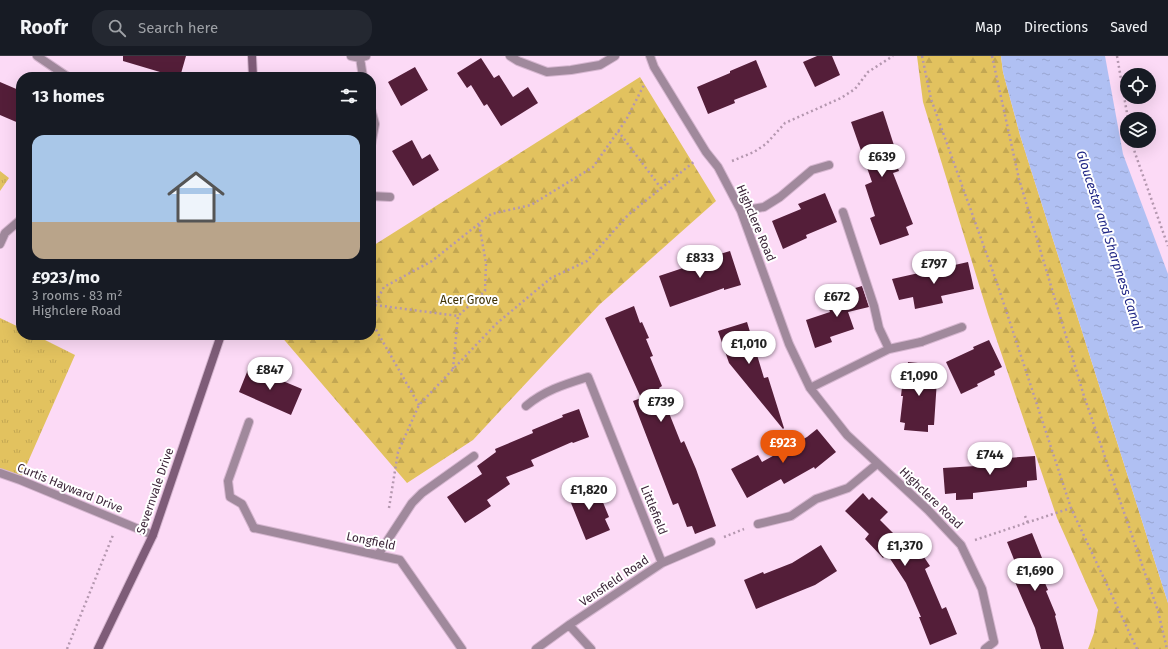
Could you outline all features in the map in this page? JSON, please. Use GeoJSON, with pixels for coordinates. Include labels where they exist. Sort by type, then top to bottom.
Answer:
{"type":"FeatureCollection","features":[{"type":"Feature","properties":{"kind":"street"},"geometry":{"type":"LineString","coordinates":[[37,56],[61,72]]}},
{"type":"Feature","properties":{"kind":"street"},"geometry":{"type":"LineString","coordinates":[[252,56],[253,72]]}},
{"type":"Feature","properties":{"kind":"street"},"geometry":{"type":"LineString","coordinates":[[351,56],[363,57],[363,72]]}},
{"type":"Feature","properties":{"kind":"street"},"geometry":{"type":"LineString","coordinates":[[510,56],[518,61],[547,72],[600,65],[615,56]]}},
{"type":"Feature","properties":{"kind":"street","name":"Highclere Road"},"geometry":{"type":"LineString","coordinates":[[650,56],[654,66],[706,152],[718,167],[741,211],[789,344],[810,388],[847,435],[928,510],[961,545],[982,589],[996,646],[985,649]]}},
{"type":"Feature","properties":{"kind":"street"},"geometry":{"type":"LineString","coordinates":[[741,211],[764,207],[780,197],[812,170],[829,165]]}},
{"type":"Feature","properties":{"kind":"street"},"geometry":{"type":"LineString","coordinates":[[376,196],[390,197]]}},
{"type":"Feature","properties":{"kind":"street"},"geometry":{"type":"LineString","coordinates":[[843,212],[874,306],[878,328],[889,349]]}},
{"type":"Feature","properties":{"kind":"street"},"geometry":{"type":"LineString","coordinates":[[0,244],[5,233],[16,224]]}},
{"type":"Feature","properties":{"kind":"street"},"geometry":{"type":"LineString","coordinates":[[810,388],[889,349],[921,342],[962,327]]}},
{"type":"Feature","properties":{"kind":"street","name":"Severnvale Drive"},"geometry":{"type":"LineString","coordinates":[[98,649],[153,535],[219,340]]}},
{"type":"Feature","properties":{"kind":"street","name":"Littlefield"},"geometry":{"type":"LineString","coordinates":[[526,406],[537,397],[553,388],[588,377],[662,563]]}},
{"type":"Feature","properties":{"kind":"street","name":"Longfield"},"geometry":{"type":"LineString","coordinates":[[248,422],[228,481],[230,497],[242,504],[254,528],[400,560],[462,649]]}},
{"type":"Feature","properties":{"kind":"street"},"geometry":{"type":"LineString","coordinates":[[378,555],[412,503],[474,456]]}},
{"type":"Feature","properties":{"kind":"street"},"geometry":{"type":"LineString","coordinates":[[758,524],[791,516],[816,499],[848,488],[878,464]]}},
{"type":"Feature","properties":{"kind":"street","name":"Curtis Hayward Drive"},"geometry":{"type":"LineString","coordinates":[[0,473],[153,535]]}},
{"type":"Feature","properties":{"kind":"street","name":"Vensfield Road"},"geometry":{"type":"LineString","coordinates":[[536,649],[569,625],[662,563],[711,542]]}},
{"type":"Feature","properties":{"kind":"street"},"geometry":{"type":"LineString","coordinates":[[569,625],[590,649]]}},
{"type":"Feature","properties":{"kind":"path"},"geometry":{"type":"LineString","coordinates":[[718,167],[754,152],[766,144],[785,123],[841,98],[855,89],[868,72],[893,56]]}},
{"type":"Feature","properties":{"kind":"path"},"geometry":{"type":"LineString","coordinates":[[922,56],[931,99],[997,283],[1071,508],[1137,649]]}},
{"type":"Feature","properties":{"kind":"path"},"geometry":{"type":"LineString","coordinates":[[992,56],[1021,186],[1084,396],[1158,611],[1167,649]]}},
{"type":"Feature","properties":{"kind":"path"},"geometry":{"type":"LineString","coordinates":[[1116,56],[1127,112]]}},
{"type":"Feature","properties":{"kind":"path"},"geometry":{"type":"LineString","coordinates":[[376,303],[384,287],[432,261],[491,214],[530,206],[593,167],[626,120],[654,66]]}},
{"type":"Feature","properties":{"kind":"path"},"geometry":{"type":"LineString","coordinates":[[618,131],[661,188]]}},
{"type":"Feature","properties":{"kind":"path"},"geometry":{"type":"LineString","coordinates":[[1133,148],[1168,246]]}},
{"type":"Feature","properties":{"kind":"path"},"geometry":{"type":"LineString","coordinates":[[388,511],[398,452],[419,405],[496,324],[552,278],[587,261],[628,215],[706,152]]}},
{"type":"Feature","properties":{"kind":"path"},"geometry":{"type":"LineString","coordinates":[[453,369],[458,316],[485,291],[486,263],[479,224]]}},
{"type":"Feature","properties":{"kind":"path"},"geometry":{"type":"LineString","coordinates":[[376,305],[458,316]]}},
{"type":"Feature","properties":{"kind":"path"},"geometry":{"type":"LineString","coordinates":[[376,330],[419,405]]}},
{"type":"Feature","properties":{"kind":"path"},"geometry":{"type":"LineString","coordinates":[[961,545],[1071,508]]}},
{"type":"Feature","properties":{"kind":"path"},"geometry":{"type":"LineString","coordinates":[[1025,516],[1028,523]]}},
{"type":"Feature","properties":{"kind":"path"},"geometry":{"type":"LineString","coordinates":[[67,649],[118,521]]}},
{"type":"Feature","properties":{"kind":"path"},"geometry":{"type":"LineString","coordinates":[[711,542],[758,524]]}},
{"type":"Feature","properties":{"kind":"green space"},"geometry":{"type":"Polygon","coordinates":[[[917,56],[1001,56],[1003,72],[1020,135],[1168,603],[1168,649],[1088,649],[1094,633],[1098,610],[1057,518],[988,314],[923,102],[917,56]]]}},
{"type":"Feature","properties":{"kind":"green space","name":"Acer Grove"},"geometry":{"type":"Polygon","coordinates":[[[640,77],[716,201],[599,305],[473,440],[407,483],[284,340],[376,340],[376,244],[640,77]]]}},
{"type":"Feature","properties":{"kind":"green space"},"geometry":{"type":"Polygon","coordinates":[[[0,171],[9,178],[0,191],[0,171]]]}},
{"type":"Feature","properties":{"kind":"green space"},"geometry":{"type":"Polygon","coordinates":[[[0,318],[16,326],[16,340],[45,340],[75,355],[20,480],[0,471],[0,318]]]}},
{"type":"Feature","properties":{"kind":"water","name":"Gloucester and Sharpness Canal"},"geometry":{"type":"Polygon","coordinates":[[[1001,56],[1105,56],[1120,138],[1120,148],[1122,148],[1168,274],[1168,603],[1020,135],[1003,72],[1001,56]]]}},
{"type":"Feature","properties":{"kind":"building"},"geometry":{"type":"Polygon","coordinates":[[[123,56],[186,56],[181,72],[160,72],[123,61],[123,56]]]}},
{"type":"Feature","properties":{"kind":"building"},"geometry":{"type":"Polygon","coordinates":[[[817,56],[832,56],[840,75],[815,87],[803,62],[817,56]]]}},
{"type":"Feature","properties":{"kind":"building"},"geometry":{"type":"Polygon","coordinates":[[[481,58],[494,78],[499,75],[513,97],[528,87],[538,103],[501,126],[487,104],[484,106],[471,85],[467,88],[457,73],[481,58]]]}},
{"type":"Feature","properties":{"kind":"building"},"geometry":{"type":"Polygon","coordinates":[[[756,60],[767,87],[734,100],[735,103],[708,114],[697,87],[756,60]]]}},
{"type":"Feature","properties":{"kind":"building"},"geometry":{"type":"Polygon","coordinates":[[[415,67],[428,90],[401,106],[388,82],[415,67]]]}},
{"type":"Feature","properties":{"kind":"building"},"geometry":{"type":"Polygon","coordinates":[[[0,82],[16,89],[16,122],[0,115],[0,82]]]}},
{"type":"Feature","properties":{"kind":"building"},"geometry":{"type":"Polygon","coordinates":[[[883,111],[899,161],[896,163],[899,171],[893,173],[913,224],[906,227],[909,235],[880,245],[870,218],[875,216],[865,185],[872,182],[851,122],[883,111]]]}},
{"type":"Feature","properties":{"kind":"building"},"geometry":{"type":"Polygon","coordinates":[[[412,140],[422,159],[430,154],[439,170],[413,186],[392,151],[412,140]]]}},
{"type":"Feature","properties":{"kind":"building"},"geometry":{"type":"Polygon","coordinates":[[[825,193],[837,222],[806,235],[807,238],[783,249],[772,221],[801,209],[798,204],[825,193]]]}},
{"type":"Feature","properties":{"kind":"building"},"geometry":{"type":"Polygon","coordinates":[[[730,251],[741,285],[724,290],[724,288],[670,307],[659,276],[686,267],[685,264],[709,255],[710,257],[730,251]]]}},
{"type":"Feature","properties":{"kind":"building"},"geometry":{"type":"Polygon","coordinates":[[[968,262],[974,289],[941,296],[943,303],[915,309],[913,297],[899,300],[892,279],[968,262]]]}},
{"type":"Feature","properties":{"kind":"building"},"geometry":{"type":"Polygon","coordinates":[[[862,286],[869,307],[848,312],[854,329],[830,337],[832,342],[815,348],[806,320],[830,312],[828,307],[845,302],[842,292],[862,286]]]}},
{"type":"Feature","properties":{"kind":"building"},"geometry":{"type":"Polygon","coordinates":[[[634,306],[640,323],[642,322],[649,338],[646,339],[653,356],[650,357],[662,386],[659,388],[681,443],[684,441],[696,469],[716,526],[695,534],[692,526],[687,527],[678,503],[673,505],[633,401],[641,398],[605,318],[634,306]]]}},
{"type":"Feature","properties":{"kind":"building"},"geometry":{"type":"Polygon","coordinates":[[[747,322],[764,378],[768,377],[784,428],[783,429],[729,363],[718,331],[747,322]]]}},
{"type":"Feature","properties":{"kind":"building"},"geometry":{"type":"Polygon","coordinates":[[[989,340],[1002,367],[994,371],[995,375],[977,384],[978,386],[961,394],[946,362],[989,340]]]}},
{"type":"Feature","properties":{"kind":"building"},"geometry":{"type":"Polygon","coordinates":[[[908,362],[938,365],[934,425],[928,425],[928,432],[904,430],[905,423],[900,422],[904,370],[907,370],[908,362]]]}},
{"type":"Feature","properties":{"kind":"building"},"geometry":{"type":"Polygon","coordinates":[[[249,367],[302,389],[291,415],[239,392],[249,367]]]}},
{"type":"Feature","properties":{"kind":"building"},"geometry":{"type":"Polygon","coordinates":[[[579,409],[589,437],[573,443],[572,442],[531,460],[534,466],[506,477],[510,484],[487,500],[491,506],[465,523],[447,497],[482,474],[477,466],[496,452],[495,449],[533,433],[532,430],[563,417],[562,415],[579,409]]]}},
{"type":"Feature","properties":{"kind":"building"},"geometry":{"type":"Polygon","coordinates":[[[817,429],[836,452],[815,469],[814,467],[784,484],[781,479],[747,498],[731,469],[758,455],[762,462],[807,437],[817,429]]]}},
{"type":"Feature","properties":{"kind":"building"},"geometry":{"type":"Polygon","coordinates":[[[1035,456],[1037,480],[1027,481],[1027,487],[973,493],[973,499],[956,500],[956,493],[945,494],[943,468],[976,466],[975,460],[1035,456]]]}},
{"type":"Feature","properties":{"kind":"building"},"geometry":{"type":"Polygon","coordinates":[[[592,483],[599,502],[602,500],[609,517],[605,519],[610,530],[586,540],[567,493],[592,483]]]}},
{"type":"Feature","properties":{"kind":"building"},"geometry":{"type":"Polygon","coordinates":[[[863,493],[869,500],[872,497],[888,512],[880,520],[907,547],[914,542],[930,566],[925,569],[942,609],[946,607],[957,634],[930,645],[919,617],[921,617],[906,583],[887,554],[883,558],[865,539],[869,534],[845,511],[863,493]]]}},
{"type":"Feature","properties":{"kind":"building"},"geometry":{"type":"Polygon","coordinates":[[[1032,533],[1042,558],[1035,560],[1048,590],[1046,591],[1056,615],[1055,616],[1064,649],[1041,649],[1035,628],[1012,575],[1019,572],[1007,542],[1032,533]]]}},
{"type":"Feature","properties":{"kind":"building"},"geometry":{"type":"Polygon","coordinates":[[[821,545],[837,571],[815,585],[756,609],[744,580],[792,563],[821,545]]]}}]}
